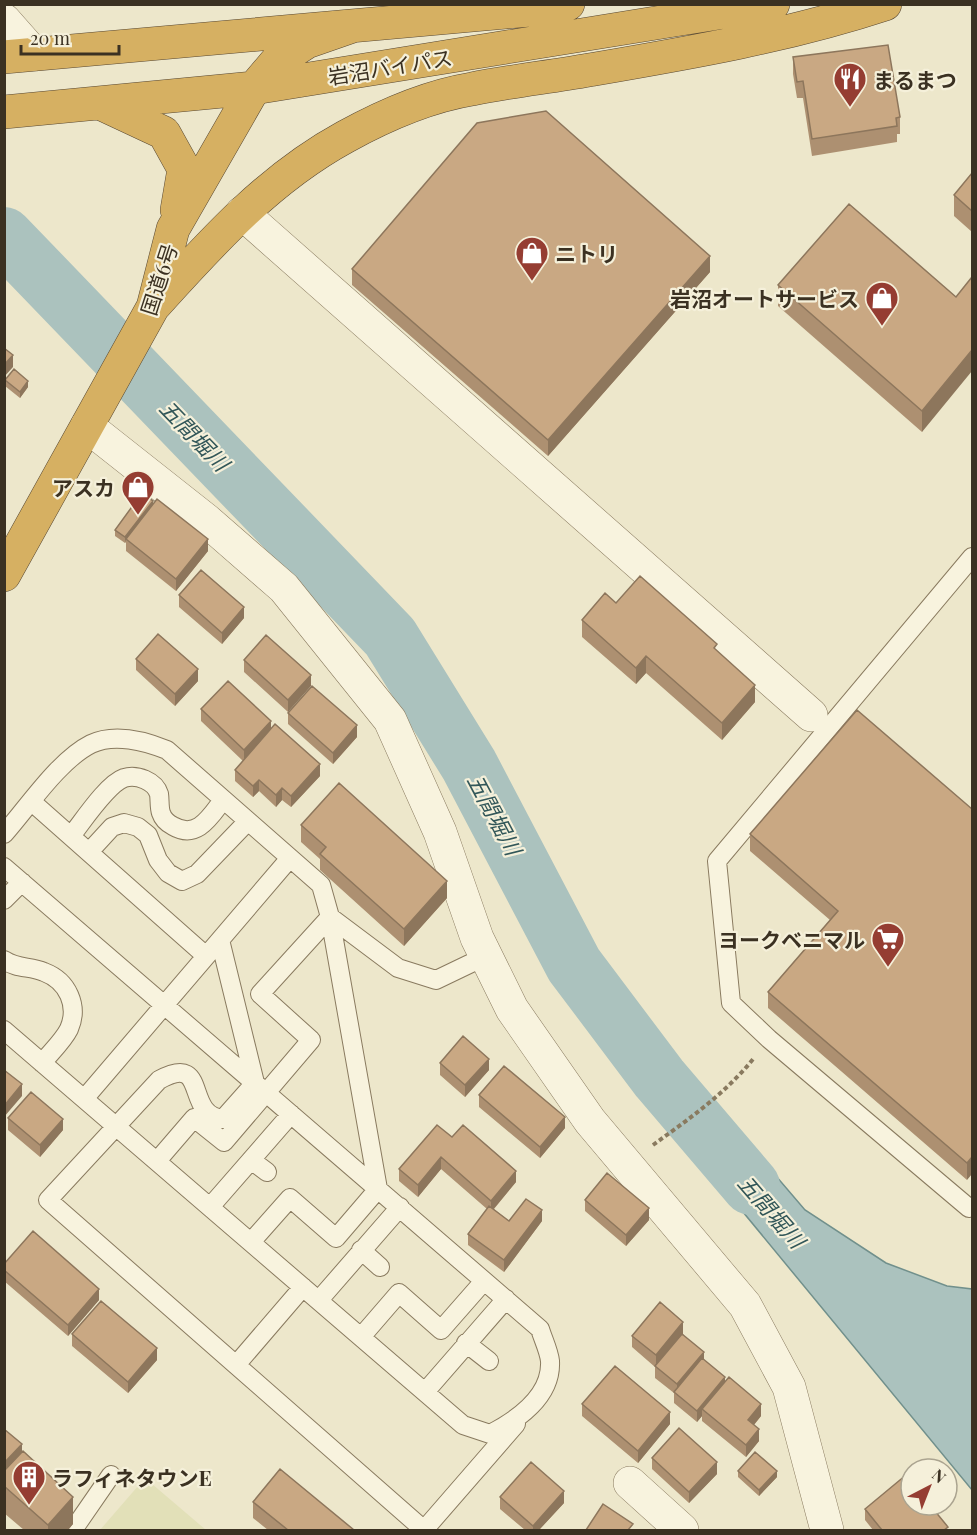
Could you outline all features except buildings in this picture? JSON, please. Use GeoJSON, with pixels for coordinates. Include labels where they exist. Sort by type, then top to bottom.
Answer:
{"type":"FeatureCollection","features":[{"type":"Feature","properties":{"kind":"highway","name":"岩沼バイパス"},"geometry":{"type":"LineString","coordinates":[[19,55],[353,26],[568,4]]}},
{"type":"Feature","properties":{"kind":"highway","name":"岩沼バイパス"},"geometry":{"type":"LineString","coordinates":[[4,112],[254,88],[773,4]]}},
{"type":"Feature","properties":{"kind":"highway"},"geometry":{"type":"LineString","coordinates":[[153,307],[242,213],[303,163],[345,137],[384,118],[471,89],[778,36],[885,4]]}},
{"type":"Feature","properties":{"kind":"highway","name":"国道6号"},"geometry":{"type":"LineString","coordinates":[[4,575],[153,307],[173,229],[254,88],[276,62],[307,42],[353,26]]}},
{"type":"Feature","properties":{"kind":"highway"},"geometry":{"type":"LineString","coordinates":[[102,104],[164,133],[184,170],[173,229]]}},
{"type":"Feature","properties":{"kind":"street"},"geometry":{"type":"LineString","coordinates":[[4,20],[19,55]]}},
{"type":"Feature","properties":{"kind":"street"},"geometry":{"type":"LineString","coordinates":[[242,213],[811,715]]}},
{"type":"Feature","properties":{"kind":"street"},"geometry":{"type":"LineString","coordinates":[[87,426],[206,520],[284,588],[334,647],[390,720],[440,832],[477,939],[512,1009],[590,1121],[745,1305],[789,1387],[827,1530]]}},
{"type":"Feature","properties":{"kind":"street"},"geometry":{"type":"LineString","coordinates":[[630,1483],[682,1530]]}},
{"type":"Feature","properties":{"kind":"lane"},"geometry":{"type":"LineString","coordinates":[[969,1208],[769,1039],[731,1003],[717,861],[972,557]]}},
{"type":"Feature","properties":{"kind":"lane"},"geometry":{"type":"LineString","coordinates":[[4,834],[77,754],[92,743],[121,740],[144,741],[167,750],[321,885],[330,917],[378,1189]]}},
{"type":"Feature","properties":{"kind":"lane"},"geometry":{"type":"LineString","coordinates":[[71,836],[114,785],[125,778],[139,777],[151,782],[158,792],[161,813],[166,822],[188,831],[198,829],[223,800]]}},
{"type":"Feature","properties":{"kind":"lane"},"geometry":{"type":"LineString","coordinates":[[32,802],[206,956]]}},
{"type":"Feature","properties":{"kind":"lane"},"geometry":{"type":"LineString","coordinates":[[89,852],[112,827],[124,823],[138,827],[148,835],[158,860],[168,873],[182,881],[197,874],[248,821]]}},
{"type":"Feature","properties":{"kind":"lane"},"geometry":{"type":"LineString","coordinates":[[84,1099],[290,858]]}},
{"type":"Feature","properties":{"kind":"lane"},"geometry":{"type":"LineString","coordinates":[[4,867],[165,1005],[260,1087],[291,1114],[378,1189],[400,1207],[540,1329],[550,1361],[545,1382],[535,1403],[424,1530],[48,1200],[159,1080],[173,1073],[189,1076],[196,1083],[203,1111],[216,1119],[223,1119],[260,1087],[311,1040],[260,994],[330,917]]}},
{"type":"Feature","properties":{"kind":"lane"},"geometry":{"type":"LineString","coordinates":[[4,900],[22,882]]}},
{"type":"Feature","properties":{"kind":"lane"},"geometry":{"type":"LineString","coordinates":[[330,917],[398,968],[436,980],[486,956]]}},
{"type":"Feature","properties":{"kind":"lane"},"geometry":{"type":"LineString","coordinates":[[157,1161],[194,1118],[224,1142],[260,1087],[220,940]]}},
{"type":"Feature","properties":{"kind":"lane"},"geometry":{"type":"LineString","coordinates":[[4,960],[14,966],[43,971],[57,978],[68,991],[73,1014],[68,1031],[42,1063]]}},
{"type":"Feature","properties":{"kind":"lane"},"geometry":{"type":"LineString","coordinates":[[4,1030],[463,1425],[490,1434],[511,1423],[535,1403]]}},
{"type":"Feature","properties":{"kind":"lane"},"geometry":{"type":"LineString","coordinates":[[210,1207],[291,1114]]}},
{"type":"Feature","properties":{"kind":"lane"},"geometry":{"type":"LineString","coordinates":[[251,1160],[267,1173]]}},
{"type":"Feature","properties":{"kind":"lane"},"geometry":{"type":"LineString","coordinates":[[251,1242],[290,1198],[336,1238],[378,1189]]}},
{"type":"Feature","properties":{"kind":"lane"},"geometry":{"type":"LineString","coordinates":[[319,1300],[400,1207]]}},
{"type":"Feature","properties":{"kind":"lane"},"geometry":{"type":"LineString","coordinates":[[361,1250],[380,1267]]}},
{"type":"Feature","properties":{"kind":"lane"},"geometry":{"type":"LineString","coordinates":[[362,1337],[399,1293],[441,1329],[484,1281]]}},
{"type":"Feature","properties":{"kind":"lane"},"geometry":{"type":"LineString","coordinates":[[236,1365],[303,1287]]}},
{"type":"Feature","properties":{"kind":"lane"},"geometry":{"type":"LineString","coordinates":[[425,1392],[506,1299]]}},
{"type":"Feature","properties":{"kind":"lane"},"geometry":{"type":"LineString","coordinates":[[466,1343],[489,1361]]}},
{"type":"Feature","properties":{"kind":"lane"},"geometry":{"type":"LineString","coordinates":[[73,1530],[111,1475]]}},
{"type":"Feature","properties":{"kind":"path"},"geometry":{"type":"LineString","coordinates":[[667,1135],[739,1077],[769,1039]]}},
{"type":"Feature","properties":{"kind":"shaded area"},"geometry":{"type":"Polygon","coordinates":[[[145,1478],[206,1530],[100,1530],[145,1478]]]}},
{"type":"Feature","properties":{"kind":"water"},"geometry":{"type":"Polygon","coordinates":[[[718,1108],[805,1210],[886,1263],[947,1286],[972,1289],[972,1490],[959,1474],[959,1457],[945,1457],[682,1138],[718,1108]]]}},
{"type":"Feature","properties":{"kind":"waterway","name":"五間堀川"},"geometry":{"type":"LineString","coordinates":[[4,236],[390,637],[469,765],[574,965],[659,1078],[751,1186]]}},
{"type":"Feature","properties":{"kind":"place","name":"まるまつ"},"geometry":{"type":"Point","coordinates":[850,108]}},
{"type":"Feature","properties":{"kind":"place","name":"ニトリ"},"geometry":{"type":"Point","coordinates":[532,282]}},
{"type":"Feature","properties":{"kind":"place","name":"岩沼オートサービス"},"geometry":{"type":"Point","coordinates":[882,327]}},
{"type":"Feature","properties":{"kind":"place","name":"アスカ"},"geometry":{"type":"Point","coordinates":[138,516]}},
{"type":"Feature","properties":{"kind":"place","name":"ヨークベニマル"},"geometry":{"type":"Point","coordinates":[888,968]}},
{"type":"Feature","properties":{"kind":"place","name":"ラフィネタウンE"},"geometry":{"type":"Point","coordinates":[29,1506]}}]}
